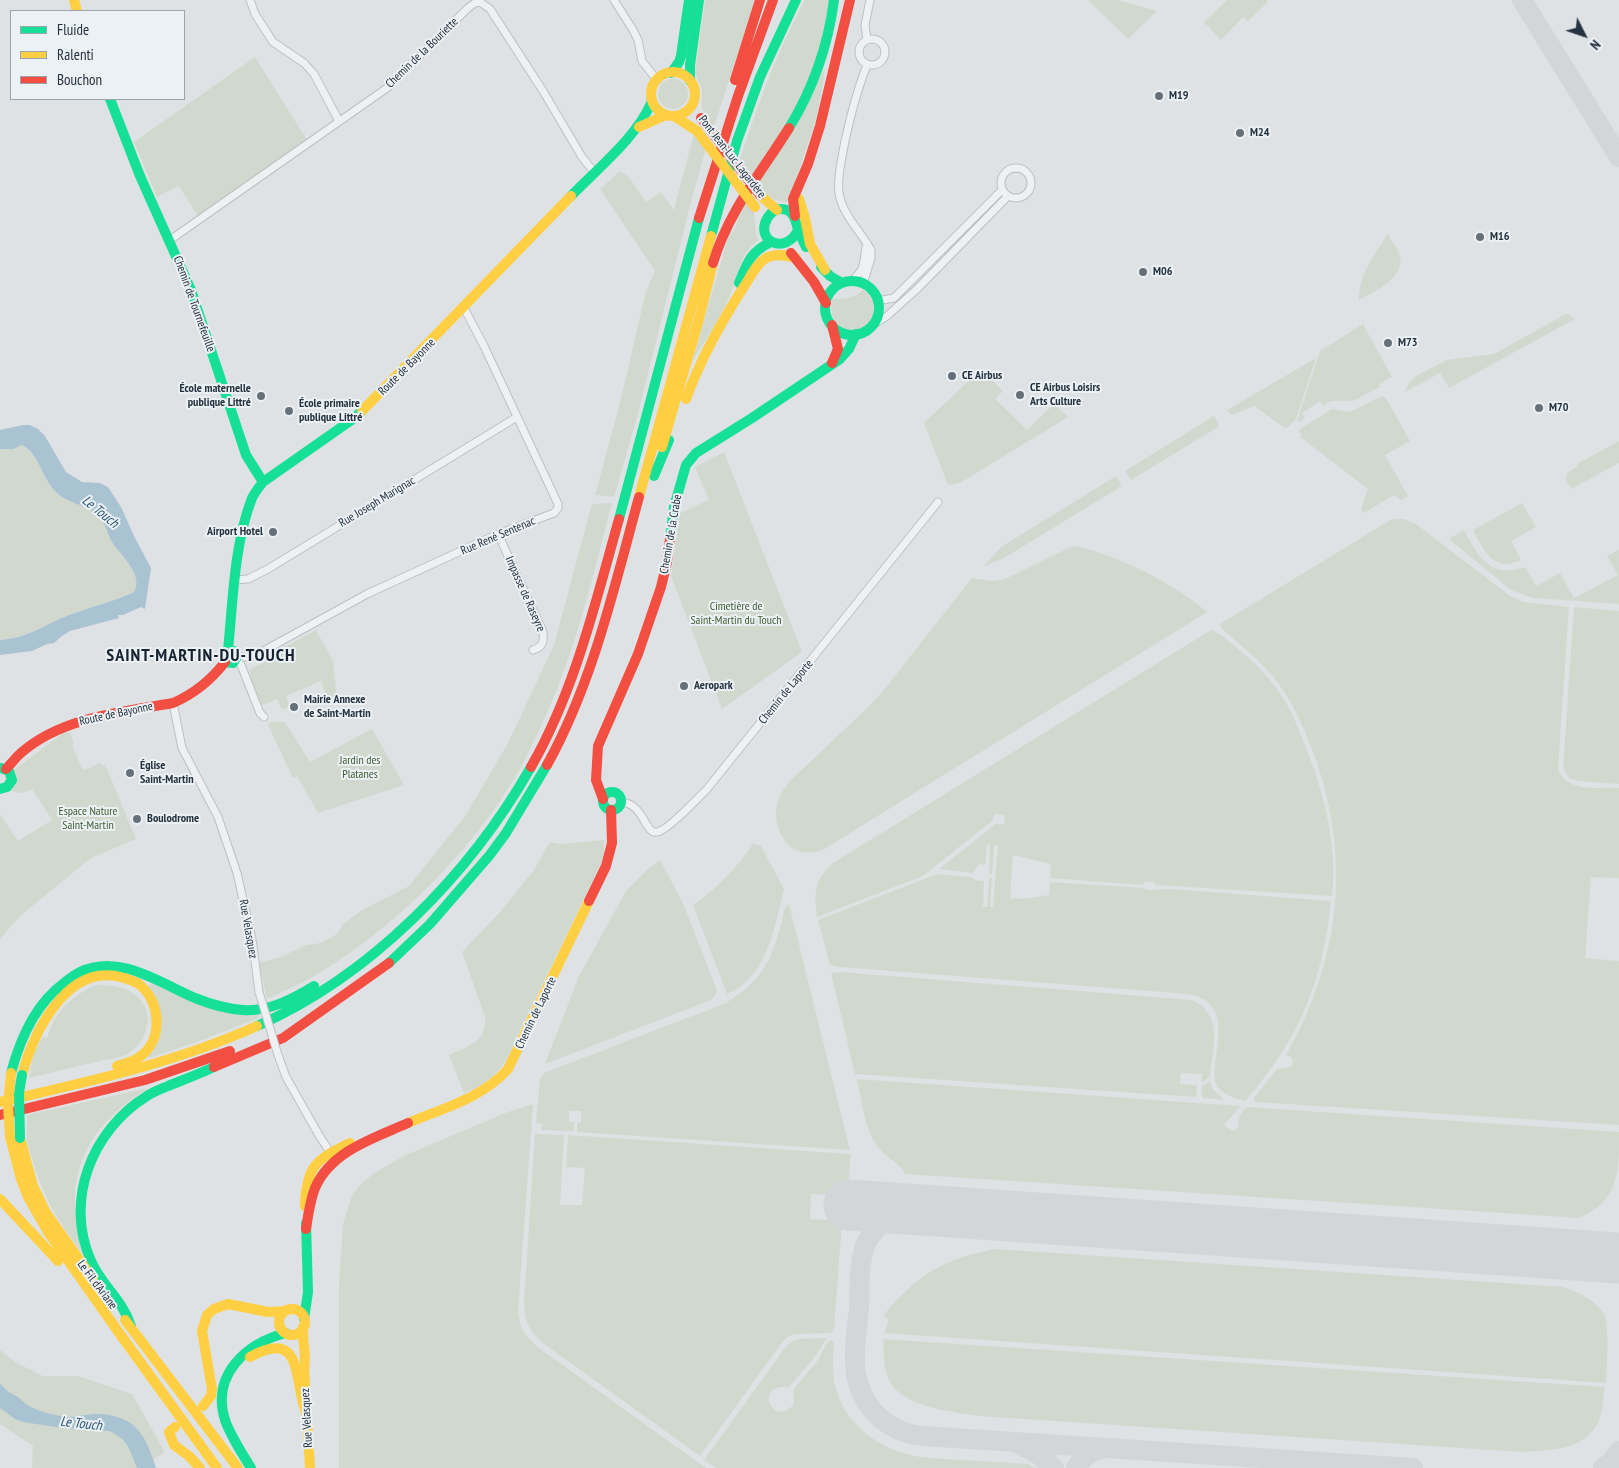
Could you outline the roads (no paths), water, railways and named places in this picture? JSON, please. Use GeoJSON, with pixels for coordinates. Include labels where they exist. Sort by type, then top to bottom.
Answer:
{"type":"FeatureCollection","features":[{"type":"Feature","properties":{"kind":"main road"},"geometry":{"type":"LineString","coordinates":[[671,73],[681,56],[689,0]]}},
{"type":"Feature","properties":{"kind":"main road"},"geometry":{"type":"LineString","coordinates":[[690,81],[690,65],[699,0]]}},
{"type":"Feature","properties":{"kind":"main road"},"geometry":{"type":"LineString","coordinates":[[708,191],[728,103],[760,0]]}},
{"type":"Feature","properties":{"kind":"main road"},"geometry":{"type":"LineString","coordinates":[[0,1102],[161,1064],[246,1032],[305,1002],[335,982],[420,912],[445,887],[483,841],[521,785],[540,751],[577,662],[598,594],[658,376],[672,314],[708,191],[730,118],[773,0]]}},
{"type":"Feature","properties":{"kind":"main road"},"geometry":{"type":"LineString","coordinates":[[745,76],[782,0]]}},
{"type":"Feature","properties":{"kind":"main road"},"geometry":{"type":"LineString","coordinates":[[131,1326],[125,1309],[91,1262],[81,1228],[80,1201],[82,1183],[95,1149],[106,1132],[119,1117],[148,1095],[283,1038],[402,952],[466,883],[506,833],[520,813],[554,753],[572,715],[600,637],[737,141],[760,78],[796,0]]}},
{"type":"Feature","properties":{"kind":"main road"},"geometry":{"type":"LineString","coordinates":[[619,570],[635,537],[654,476],[679,393],[719,245],[739,203],[796,117],[813,85],[826,45],[835,0]]}},
{"type":"Feature","properties":{"kind":"main road"},"geometry":{"type":"LineString","coordinates":[[829,89],[835,0]]}},
{"type":"Feature","properties":{"kind":"main road"},"geometry":{"type":"LineString","coordinates":[[832,325],[843,333],[856,334],[866,330],[877,317],[878,301],[872,291],[863,284],[847,282],[825,270],[809,252],[798,230],[793,199],[815,144],[850,0]]}},
{"type":"Feature","properties":{"kind":"main road"},"geometry":{"type":"LineString","coordinates":[[671,73],[683,75],[690,81],[694,89],[694,101],[686,112],[670,115],[657,109],[652,100],[652,89],[657,80],[663,75],[671,73]]}},
{"type":"Feature","properties":{"kind":"main road","name":"Chemin de Tournefeuille"},"geometry":{"type":"LineString","coordinates":[[110,100],[140,176],[192,290],[246,455],[263,482]]}},
{"type":"Feature","properties":{"kind":"main road","name":"Route de Bayonne"},"geometry":{"type":"LineString","coordinates":[[3,769],[17,756],[57,729],[86,720],[172,703],[193,693],[233,660],[223,655],[228,650],[235,580],[246,513],[263,482],[353,419],[464,308],[634,130],[647,113],[652,100]]}},
{"type":"Feature","properties":{"kind":"main road","name":"Pont Jean-Luc Lagardère"},"geometry":{"type":"LineString","coordinates":[[694,101],[701,118],[760,195],[777,210]]}},
{"type":"Feature","properties":{"kind":"main road","name":"Route de Bayonne"},"geometry":{"type":"LineString","coordinates":[[634,130],[654,119],[670,115]]}},
{"type":"Feature","properties":{"kind":"main road","name":"Pont Jean-Luc Lagardère"},"geometry":{"type":"LineString","coordinates":[[670,115],[687,123],[697,131],[764,220]]}},
{"type":"Feature","properties":{"kind":"main road"},"geometry":{"type":"LineString","coordinates":[[800,185],[799,199],[810,244],[825,270]]}},
{"type":"Feature","properties":{"kind":"main road"},"geometry":{"type":"LineString","coordinates":[[795,216],[787,210],[777,210],[768,214],[764,220],[764,232],[796,258],[814,282],[826,303]]}},
{"type":"Feature","properties":{"kind":"main road"},"geometry":{"type":"LineString","coordinates":[[654,476],[684,406],[699,362],[726,311],[753,252],[758,248],[791,241],[796,237],[798,230]]}},
{"type":"Feature","properties":{"kind":"main road"},"geometry":{"type":"LineString","coordinates":[[726,311],[765,258],[772,254],[796,258]]}},
{"type":"Feature","properties":{"kind":"main road"},"geometry":{"type":"LineString","coordinates":[[832,364],[838,349],[832,325],[826,315],[826,303],[830,292],[847,282]]}},
{"type":"Feature","properties":{"kind":"main road","name":"Chemin de la Crabe"},"geometry":{"type":"LineString","coordinates":[[607,795],[596,771],[597,752],[601,736],[638,654],[661,587],[667,562],[674,508],[686,464],[696,453],[840,358],[849,349],[856,334]]}},
{"type":"Feature","properties":{"kind":"main road"},"geometry":{"type":"LineString","coordinates":[[0,789],[7,788],[11,783],[12,777],[3,769]]}},
{"type":"Feature","properties":{"kind":"main road","name":"Chemin de Laporte"},"geometry":{"type":"LineString","coordinates":[[607,795],[617,794],[621,802]]}},
{"type":"Feature","properties":{"kind":"main road"},"geometry":{"type":"LineString","coordinates":[[607,795],[604,806],[611,810],[618,808],[621,802]]}},
{"type":"Feature","properties":{"kind":"main road","name":"Chemin de Laporte"},"geometry":{"type":"LineString","coordinates":[[333,1156],[376,1132],[398,1126],[480,1094],[493,1086],[508,1069],[606,866],[612,843],[611,810]]}},
{"type":"Feature","properties":{"kind":"main road"},"geometry":{"type":"LineString","coordinates":[[16,1074],[16,1055],[22,1037],[38,1008],[62,984],[76,974],[94,966],[108,965],[137,971],[204,1002],[228,1009],[257,1010],[274,1006],[303,992],[369,955]]}},
{"type":"Feature","properties":{"kind":"main road"},"geometry":{"type":"LineString","coordinates":[[16,1074],[29,1047],[52,1008],[67,992],[82,982],[99,975],[116,976],[139,984],[154,1002],[157,1014],[157,1032],[152,1044],[130,1063],[51,1084],[34,1094]]}},
{"type":"Feature","properties":{"kind":"main road"},"geometry":{"type":"LineString","coordinates":[[0,1115],[60,1102],[155,1077],[215,1057],[257,1040],[340,998]]}},
{"type":"Feature","properties":{"kind":"main road","name":"Le Fil d'Ariane"},"geometry":{"type":"LineString","coordinates":[[16,1074],[18,1093],[13,1158],[29,1201],[61,1253],[98,1306],[217,1468]]}},
{"type":"Feature","properties":{"kind":"main road","name":"Le Fil d'Ariane"},"geometry":{"type":"LineString","coordinates":[[15,1138],[33,1186],[46,1212],[71,1251],[120,1315],[131,1326],[238,1468]]}},
{"type":"Feature","properties":{"kind":"main road","name":"Rue Velasquez"},"geometry":{"type":"LineString","coordinates":[[304,1370],[306,1358],[302,1337],[308,1292],[306,1229],[310,1200],[314,1189],[333,1156]]}},
{"type":"Feature","properties":{"kind":"main road"},"geometry":{"type":"LineString","coordinates":[[0,1199],[56,1259],[84,1295],[98,1306]]}},
{"type":"Feature","properties":{"kind":"main road","name":"Rue Velasquez"},"geometry":{"type":"LineString","coordinates":[[308,1272],[303,1294],[281,1316],[285,1332],[298,1347],[304,1370],[310,1467]]}},
{"type":"Feature","properties":{"kind":"main road"},"geometry":{"type":"LineString","coordinates":[[203,1406],[211,1396],[212,1389],[202,1331],[207,1315],[214,1309],[228,1304],[268,1312],[298,1311],[304,1323],[299,1333],[285,1332],[270,1336],[242,1353],[228,1374],[224,1386],[223,1412],[232,1434],[250,1467]]}},
{"type":"Feature","properties":{"kind":"main road"},"geometry":{"type":"LineString","coordinates":[[256,1310],[285,1332]]}},
{"type":"Feature","properties":{"kind":"main road"},"geometry":{"type":"LineString","coordinates":[[223,1412],[231,1382],[238,1367],[256,1353],[271,1347],[285,1351],[294,1360],[299,1391],[306,1412]]}},
{"type":"Feature","properties":{"kind":"main road"},"geometry":{"type":"LineString","coordinates":[[175,1427],[169,1432],[171,1440],[200,1468]]}},
{"type":"Feature","properties":{"kind":"street"},"geometry":{"type":"LineString","coordinates":[[250,0],[255,14],[274,42],[304,63],[314,74],[339,121]]}},
{"type":"Feature","properties":{"kind":"street"},"geometry":{"type":"LineString","coordinates":[[614,0],[634,30],[642,60],[657,80]]}},
{"type":"Feature","properties":{"kind":"street"},"geometry":{"type":"LineString","coordinates":[[867,40],[865,25],[870,0]]}},
{"type":"Feature","properties":{"kind":"street","name":"Chemin de la Bouriette"},"geometry":{"type":"LineString","coordinates":[[170,240],[387,88],[463,13],[475,3],[480,2],[490,9],[543,91],[582,157],[594,172]]}},
{"type":"Feature","properties":{"kind":"street"},"geometry":{"type":"LineString","coordinates":[[867,40],[880,41],[885,47],[885,57],[876,66],[867,65],[860,59],[859,50],[861,46],[867,40]]}},
{"type":"Feature","properties":{"kind":"street"},"geometry":{"type":"LineString","coordinates":[[863,284],[871,258],[871,250],[844,208],[839,193],[839,178],[848,124],[858,87],[867,65]]}},
{"type":"Feature","properties":{"kind":"street"},"geometry":{"type":"LineString","coordinates":[[1017,168],[1026,171],[1031,181],[1029,191],[1020,198],[1008,196],[1002,190],[1001,180],[1007,171],[1017,168]]}},
{"type":"Feature","properties":{"kind":"street"},"geometry":{"type":"LineString","coordinates":[[878,301],[894,298],[1002,190]]}},
{"type":"Feature","properties":{"kind":"street"},"geometry":{"type":"LineString","coordinates":[[871,326],[887,316],[918,289],[1008,196]]}},
{"type":"Feature","properties":{"kind":"street"},"geometry":{"type":"LineString","coordinates":[[847,282],[862,269],[867,243]]}},
{"type":"Feature","properties":{"kind":"street","name":"Rue René Sentenac"},"geometry":{"type":"LineString","coordinates":[[233,660],[256,655],[368,594],[498,534],[554,513],[558,508],[558,504],[464,308]]}},
{"type":"Feature","properties":{"kind":"street","name":"Rue Joseph Marignac"},"geometry":{"type":"LineString","coordinates":[[235,580],[248,579],[268,569],[517,417]]}},
{"type":"Feature","properties":{"kind":"street","name":"Chemin de Laporte"},"geometry":{"type":"LineString","coordinates":[[621,802],[628,803],[637,808],[650,831],[654,832],[662,830],[686,809],[707,789],[938,502]]}},
{"type":"Feature","properties":{"kind":"street","name":"Impasse de Raseyre"},"geometry":{"type":"LineString","coordinates":[[498,534],[543,632],[544,640],[540,648],[533,650]]}},
{"type":"Feature","properties":{"kind":"street"},"geometry":{"type":"LineString","coordinates":[[233,660],[241,665],[260,713],[264,717]]}},
{"type":"Feature","properties":{"kind":"street","name":"Rue Velasquez"},"geometry":{"type":"LineString","coordinates":[[172,703],[182,748],[218,817],[237,872],[252,939],[259,992],[286,1078],[333,1156]]}},
{"type":"Feature","properties":{"kind":"water","name":"Le Touch"},"geometry":{"type":"Polygon","coordinates":[[[30,425],[38,429],[45,436],[66,472],[82,482],[100,483],[108,487],[121,507],[151,568],[145,609],[141,607],[123,615],[118,615],[119,618],[70,631],[54,643],[32,651],[0,655],[0,640],[28,634],[69,615],[126,596],[134,592],[136,585],[134,572],[112,542],[98,515],[90,509],[57,493],[47,481],[36,459],[27,448],[21,445],[14,449],[0,449],[0,430],[30,425]]]}},
{"type":"Feature","properties":{"kind":"water","name":"Le Touch"},"geometry":{"type":"Polygon","coordinates":[[[0,1383],[26,1404],[47,1413],[70,1417],[101,1414],[124,1419],[139,1430],[156,1468],[137,1468],[125,1442],[109,1431],[62,1428],[15,1419],[0,1408],[0,1383]]]}},
{"type":"Feature","properties":{"kind":"place","name":"M19"},"geometry":{"type":"Point","coordinates":[1159,96]}},
{"type":"Feature","properties":{"kind":"place","name":"M24"},"geometry":{"type":"Point","coordinates":[1240,133]}},
{"type":"Feature","properties":{"kind":"place","name":"M16"},"geometry":{"type":"Point","coordinates":[1480,237]}},
{"type":"Feature","properties":{"kind":"place","name":"M06"},"geometry":{"type":"Point","coordinates":[1143,272]}},
{"type":"Feature","properties":{"kind":"place","name":"M73"},"geometry":{"type":"Point","coordinates":[1388,343]}},
{"type":"Feature","properties":{"kind":"place","name":"CE Airbus"},"geometry":{"type":"Point","coordinates":[952,376]}},
{"type":"Feature","properties":{"kind":"place","name":"CE Airbus Loisirs Arts Culture"},"geometry":{"type":"Point","coordinates":[1020,395]}},
{"type":"Feature","properties":{"kind":"place","name":"École maternelle publique Littré"},"geometry":{"type":"Point","coordinates":[261,396]}},
{"type":"Feature","properties":{"kind":"place","name":"M70"},"geometry":{"type":"Point","coordinates":[1539,408]}},
{"type":"Feature","properties":{"kind":"place","name":"École primaire publique Littré"},"geometry":{"type":"Point","coordinates":[289,411]}},
{"type":"Feature","properties":{"kind":"place","name":"Airport Hotel"},"geometry":{"type":"Point","coordinates":[273,532]}},
{"type":"Feature","properties":{"kind":"place","name":"Aeropark"},"geometry":{"type":"Point","coordinates":[684,686]}},
{"type":"Feature","properties":{"kind":"place","name":"Mairie Annexe de Saint-Martin"},"geometry":{"type":"Point","coordinates":[294,707]}},
{"type":"Feature","properties":{"kind":"place","name":"Église Saint-Martin"},"geometry":{"type":"Point","coordinates":[130,773]}},
{"type":"Feature","properties":{"kind":"place","name":"Boulodrome"},"geometry":{"type":"Point","coordinates":[137,819]}},
{"type":"Feature","properties":{"kind":"district","name":"SAINT-MARTIN-DU-TOUCH"},"geometry":{"type":"Point","coordinates":[201,656]}},
{"type":"Feature","properties":{"kind":"park label","name":"Cimetière de Saint-Martin du Touch"},"geometry":{"type":"Point","coordinates":[736,614]}},
{"type":"Feature","properties":{"kind":"park label","name":"Jardin des Platanes"},"geometry":{"type":"Point","coordinates":[360,768]}},
{"type":"Feature","properties":{"kind":"park label","name":"Espace Nature Saint-Martin"},"geometry":{"type":"Point","coordinates":[88,819]}}]}
